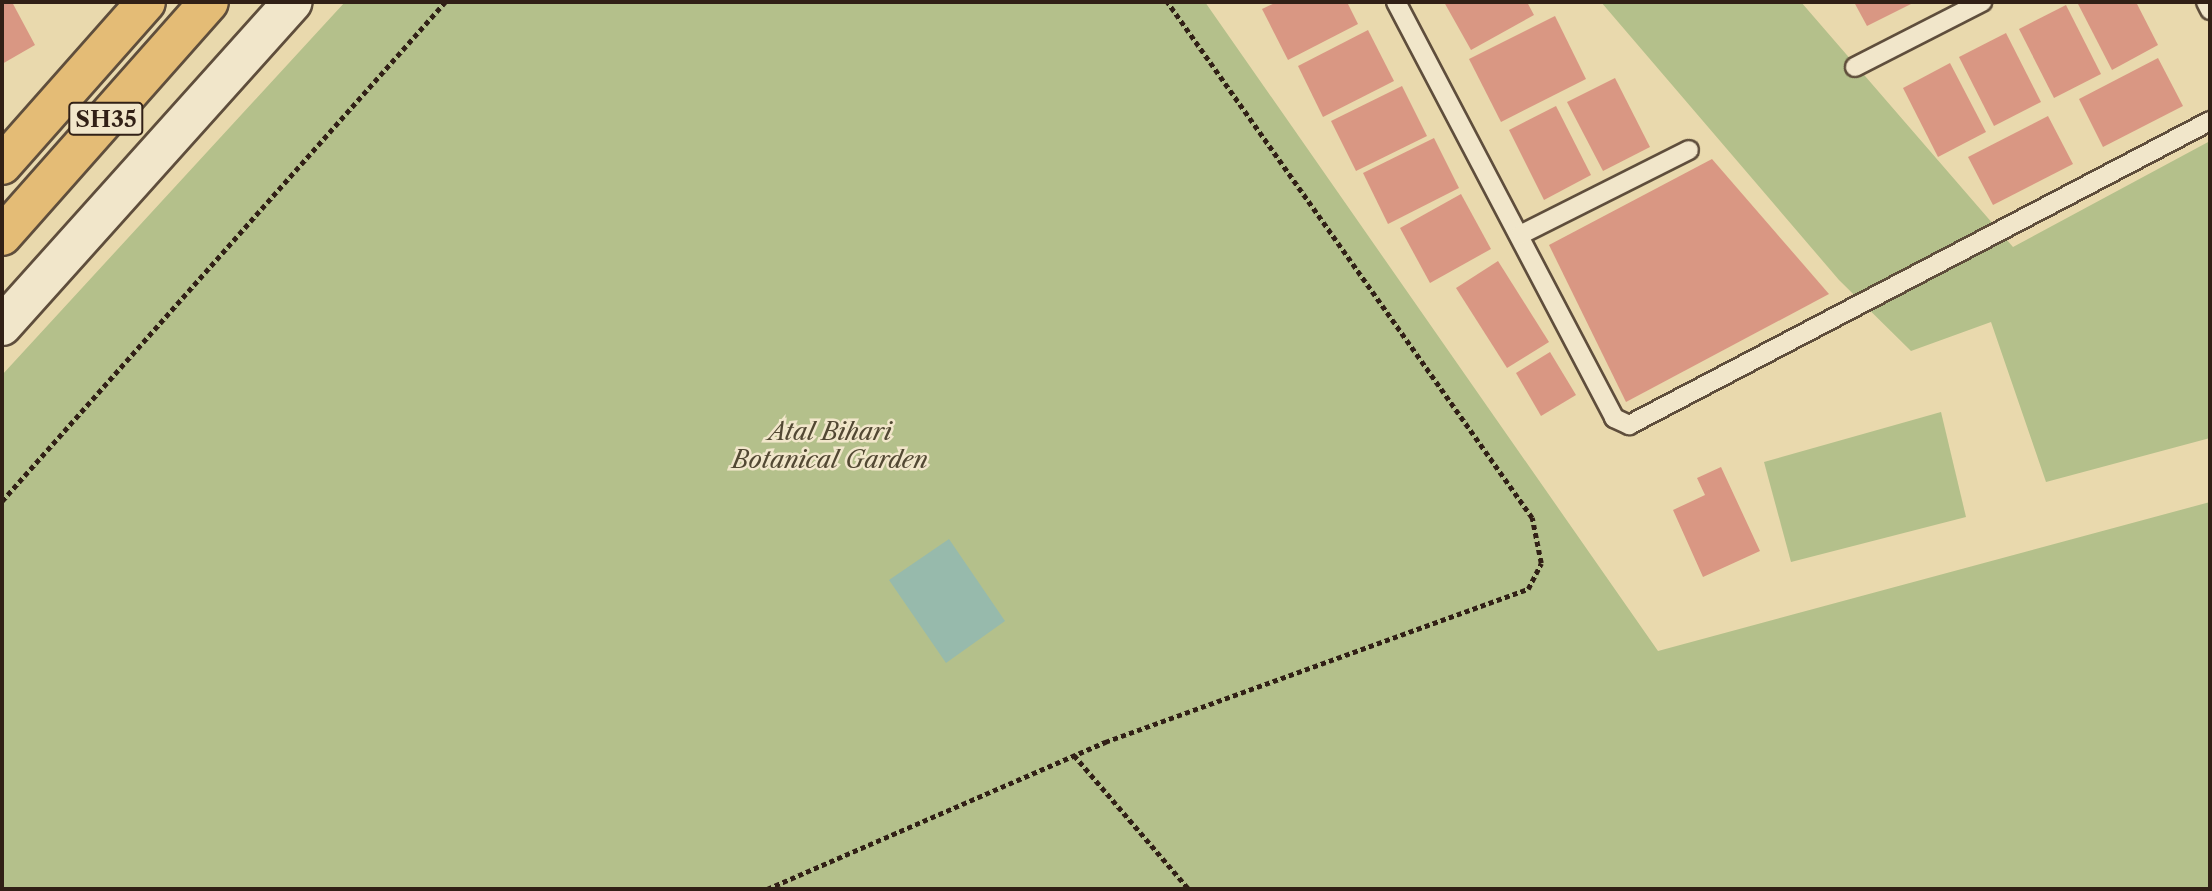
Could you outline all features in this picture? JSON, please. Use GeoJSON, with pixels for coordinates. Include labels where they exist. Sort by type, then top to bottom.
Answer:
{"type":"FeatureCollection","features":[{"type":"Feature","properties":{"kind":"main road","name":"SH35"},"geometry":{"type":"LineString","coordinates":[[2,165],[146,2]]}},
{"type":"Feature","properties":{"kind":"main road","name":"SH35"},"geometry":{"type":"LineString","coordinates":[[2,236],[209,2]]}},
{"type":"Feature","properties":{"kind":"street"},"geometry":{"type":"LineString","coordinates":[[2,327],[293,2]]}},
{"type":"Feature","properties":{"kind":"lane"},"geometry":{"type":"LineString","coordinates":[[1396,2],[1614,418],[1629,425],[2210,121]]}},
{"type":"Feature","properties":{"kind":"lane"},"geometry":{"type":"LineString","coordinates":[[1854,67],[1982,2]]}},
{"type":"Feature","properties":{"kind":"lane"},"geometry":{"type":"LineString","coordinates":[[2206,2],[2210,10]]}},
{"type":"Feature","properties":{"kind":"lane"},"geometry":{"type":"LineString","coordinates":[[1520,235],[1689,150]]}},
{"type":"Feature","properties":{"kind":"path"},"geometry":{"type":"LineString","coordinates":[[2,501],[445,2]]}},
{"type":"Feature","properties":{"kind":"path"},"geometry":{"type":"LineString","coordinates":[[767,889],[1074,755],[1528,590],[1541,563],[1525,506],[1167,2]]}},
{"type":"Feature","properties":{"kind":"path"},"geometry":{"type":"LineString","coordinates":[[1074,755],[1189,889]]}},
{"type":"Feature","properties":{"kind":"green space","name":"Atal Bihari Botanical Garden"},"geometry":{"type":"Polygon","coordinates":[[[345,2],[1205,2],[1658,651],[2210,502],[2210,889],[2,889],[2,375],[345,2]]]}},
{"type":"Feature","properties":{"kind":"green space"},"geometry":{"type":"Polygon","coordinates":[[[1601,2],[1801,2],[2013,247],[2210,141],[2210,438],[2046,482],[1991,322],[1911,351],[1839,280],[1601,2]]]}},
{"type":"Feature","properties":{"kind":"green space"},"geometry":{"type":"Polygon","coordinates":[[[1941,412],[1966,517],[1791,562],[1764,462],[1941,412]]]}},
{"type":"Feature","properties":{"kind":"shaded area"},"geometry":{"type":"Polygon","coordinates":[[[949,539],[1005,621],[946,663],[889,580],[949,539]]]}},
{"type":"Feature","properties":{"kind":"building"},"geometry":{"type":"Polygon","coordinates":[[[2,2],[12,2],[35,45],[2,64],[2,2]]]}},
{"type":"Feature","properties":{"kind":"building"},"geometry":{"type":"Polygon","coordinates":[[[1277,2],[1347,2],[1358,24],[1288,60],[1262,9],[1277,2]]]}},
{"type":"Feature","properties":{"kind":"building"},"geometry":{"type":"Polygon","coordinates":[[[1444,2],[1527,2],[1534,15],[1471,50],[1444,2]]]}},
{"type":"Feature","properties":{"kind":"building"},"geometry":{"type":"Polygon","coordinates":[[[1854,2],[1915,2],[1867,26],[1854,2]]]}},
{"type":"Feature","properties":{"kind":"building"},"geometry":{"type":"Polygon","coordinates":[[[2077,2],[2136,2],[2158,45],[2112,70],[2077,2]]]}},
{"type":"Feature","properties":{"kind":"building"},"geometry":{"type":"Polygon","coordinates":[[[2066,5],[2101,74],[2054,98],[2019,29],[2066,5]]]}},
{"type":"Feature","properties":{"kind":"building"},"geometry":{"type":"Polygon","coordinates":[[[1555,16],[1586,79],[1501,122],[1469,59],[1555,16]]]}},
{"type":"Feature","properties":{"kind":"building"},"geometry":{"type":"Polygon","coordinates":[[[1368,30],[1394,81],[1323,117],[1298,66],[1368,30]]]}},
{"type":"Feature","properties":{"kind":"building"},"geometry":{"type":"Polygon","coordinates":[[[2006,33],[2041,102],[1994,126],[1959,57],[2006,33]]]}},
{"type":"Feature","properties":{"kind":"building"},"geometry":{"type":"Polygon","coordinates":[[[2158,58],[2183,106],[2103,147],[2079,99],[2158,58]]]}},
{"type":"Feature","properties":{"kind":"building"},"geometry":{"type":"Polygon","coordinates":[[[1950,63],[1986,132],[1938,157],[1903,88],[1950,63]]]}},
{"type":"Feature","properties":{"kind":"building"},"geometry":{"type":"Polygon","coordinates":[[[1615,78],[1650,147],[1603,171],[1567,102],[1615,78]]]}},
{"type":"Feature","properties":{"kind":"building"},"geometry":{"type":"Polygon","coordinates":[[[1402,86],[1427,136],[1356,171],[1331,121],[1402,86]]]}},
{"type":"Feature","properties":{"kind":"building"},"geometry":{"type":"Polygon","coordinates":[[[1556,106],[1591,175],[1544,200],[1509,130],[1556,106]]]}},
{"type":"Feature","properties":{"kind":"building"},"geometry":{"type":"Polygon","coordinates":[[[2048,116],[2073,164],[1993,205],[1968,157],[2048,116]]]}},
{"type":"Feature","properties":{"kind":"building"},"geometry":{"type":"Polygon","coordinates":[[[1434,138],[1459,188],[1388,224],[1363,173],[1434,138]]]}},
{"type":"Feature","properties":{"kind":"building"},"geometry":{"type":"Polygon","coordinates":[[[1712,159],[1829,294],[1626,402],[1549,245],[1712,159]]]}},
{"type":"Feature","properties":{"kind":"building"},"geometry":{"type":"Polygon","coordinates":[[[1461,194],[1491,249],[1430,283],[1400,228],[1461,194]]]}},
{"type":"Feature","properties":{"kind":"building"},"geometry":{"type":"Polygon","coordinates":[[[1498,261],[1549,342],[1507,368],[1456,288],[1498,261]]]}},
{"type":"Feature","properties":{"kind":"building"},"geometry":{"type":"Polygon","coordinates":[[[1550,352],[1576,395],[1541,416],[1516,373],[1550,352]]]}},
{"type":"Feature","properties":{"kind":"building"},"geometry":{"type":"Polygon","coordinates":[[[1721,467],[1760,551],[1703,577],[1673,510],[1705,495],[1697,478],[1721,467]]]}}]}
